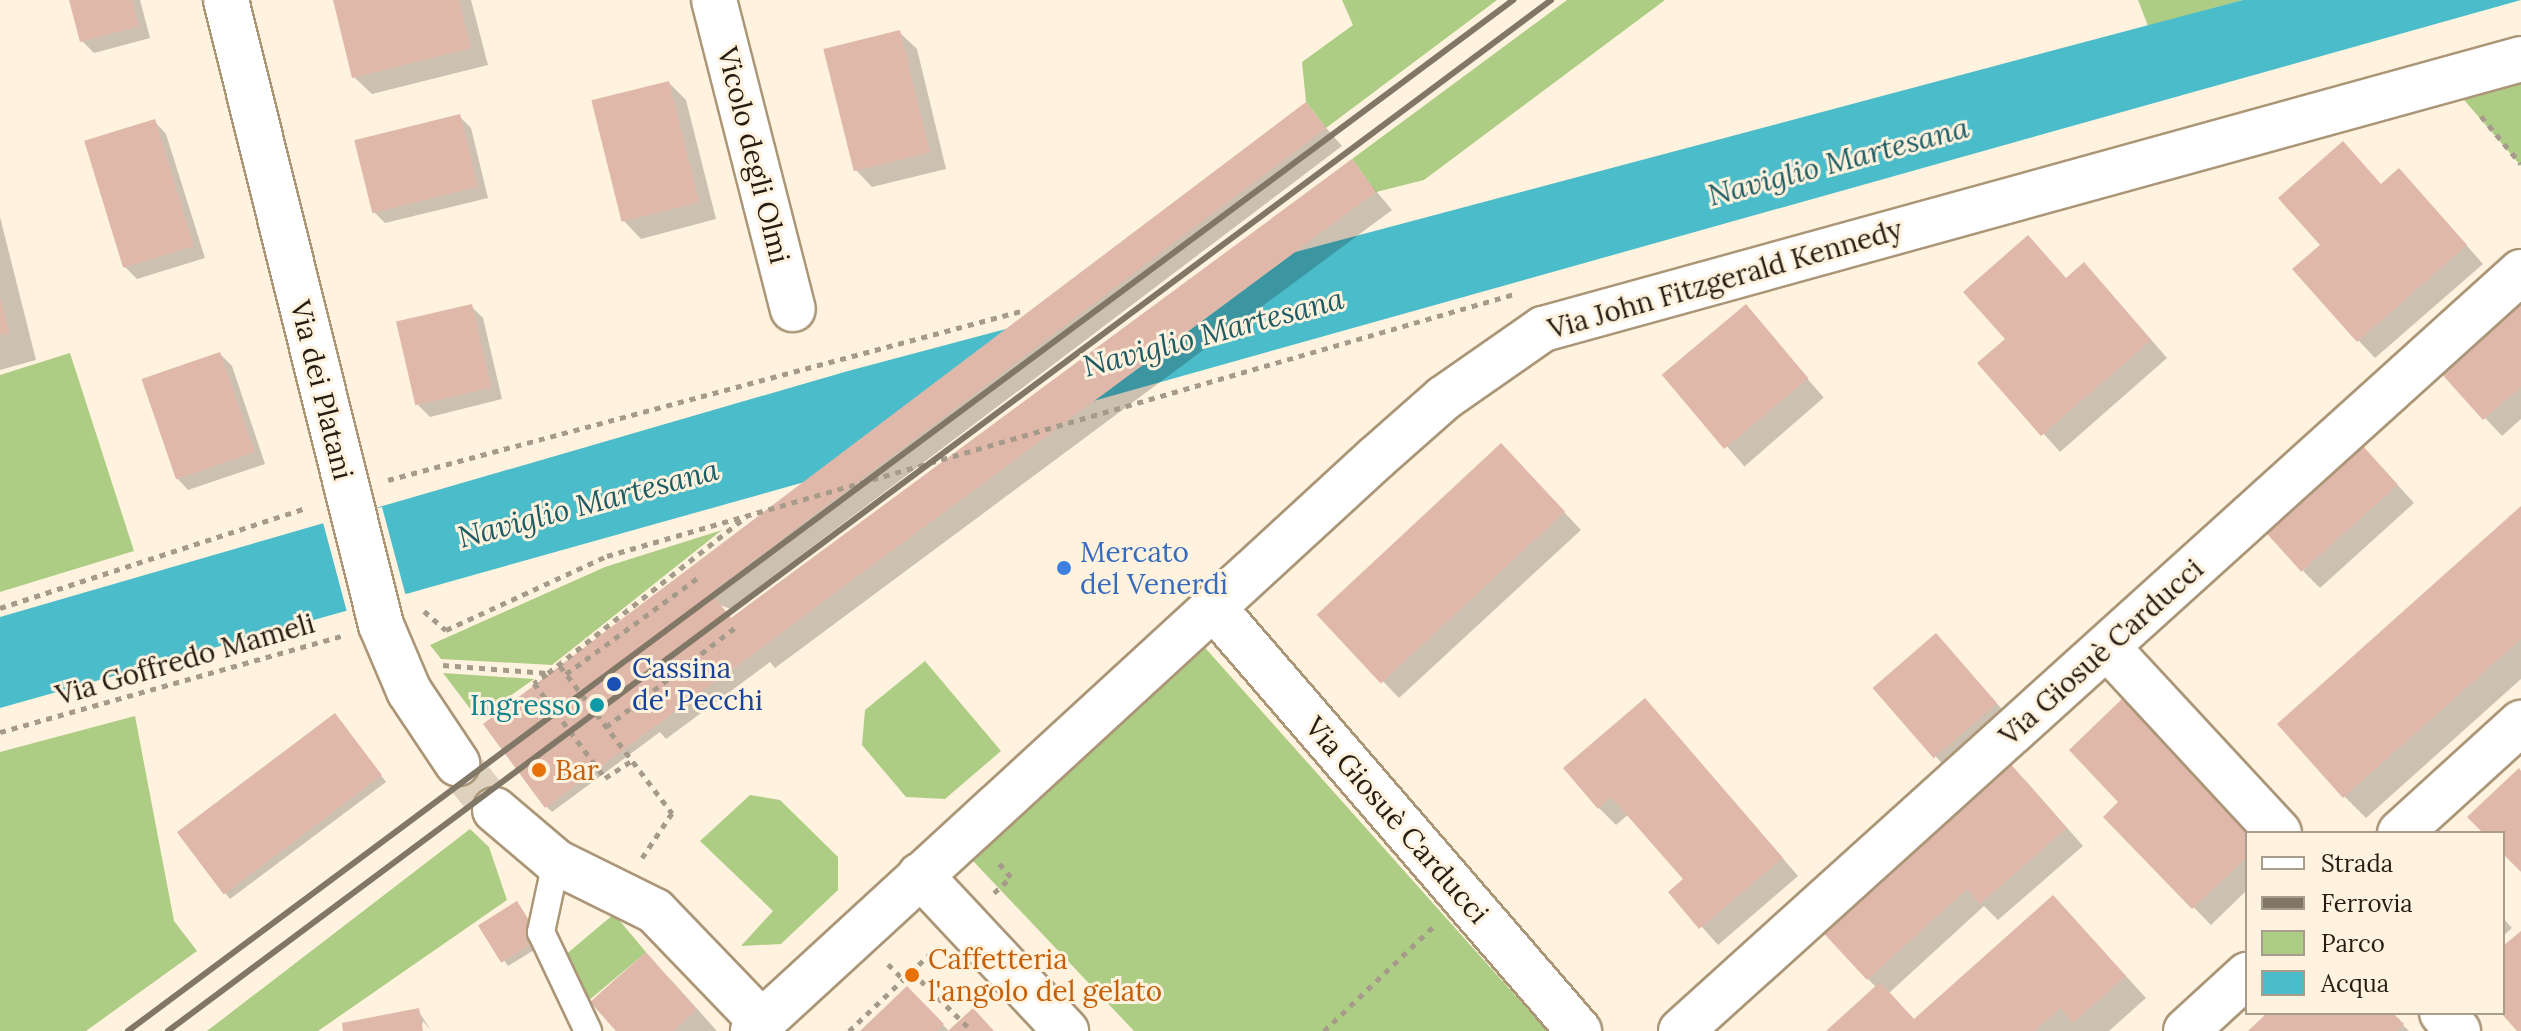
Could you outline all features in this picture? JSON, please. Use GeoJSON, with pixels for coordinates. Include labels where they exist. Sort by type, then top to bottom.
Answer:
{"type":"FeatureCollection","features":[{"type":"Feature","properties":{"kind":"street","name":"Via dei Platani"},"geometry":{"type":"LineString","coordinates":[[226,0],[384,631],[457,763]]}},
{"type":"Feature","properties":{"kind":"street","name":"Vicolo degli Olmi"},"geometry":{"type":"LineString","coordinates":[[714,0],[793,309]]}},
{"type":"Feature","properties":{"kind":"street","name":"Via John Fitzgerald Kennedy"},"geometry":{"type":"LineString","coordinates":[[758,1026],[1444,398],[1524,339],[1560,321],[2521,59]]}},
{"type":"Feature","properties":{"kind":"street","name":"Via Giosuè Carducci"},"geometry":{"type":"LineString","coordinates":[[1681,1031],[2521,272]]}},
{"type":"Feature","properties":{"kind":"street","name":"Via Giosuè Carducci"},"geometry":{"type":"LineString","coordinates":[[1214,608],[1579,1031]]}},
{"type":"Feature","properties":{"kind":"street"},"geometry":{"type":"LineString","coordinates":[[2107,647],[2277,831]]}},
{"type":"Feature","properties":{"kind":"street"},"geometry":{"type":"LineString","coordinates":[[2402,831],[2518,732]]}},
{"type":"Feature","properties":{"kind":"street"},"geometry":{"type":"LineString","coordinates":[[495,810],[556,862],[620,892],[666,921],[758,1026]]}},
{"type":"Feature","properties":{"kind":"street"},"geometry":{"type":"LineString","coordinates":[[910,885],[1028,1031]]}},
{"type":"Feature","properties":{"kind":"street"},"geometry":{"type":"LineString","coordinates":[[910,885],[1066,1031]]}},
{"type":"Feature","properties":{"kind":"street"},"geometry":{"type":"LineString","coordinates":[[2186,1031],[2245,977]]}},
{"type":"Feature","properties":{"kind":"street"},"geometry":{"type":"LineString","coordinates":[[2444,1015],[2458,1031]]}},
{"type":"Feature","properties":{"kind":"lane"},"geometry":{"type":"LineString","coordinates":[[556,862],[541,932],[588,1031]]}},
{"type":"Feature","properties":{"kind":"path"},"geometry":{"type":"LineString","coordinates":[[2450,79],[2521,164]]}},
{"type":"Feature","properties":{"kind":"path"},"geometry":{"type":"LineString","coordinates":[[0,608],[1025,310]]}},
{"type":"Feature","properties":{"kind":"path"},"geometry":{"type":"LineString","coordinates":[[631,760],[605,778],[534,683],[749,514],[1384,330]]}},
{"type":"Feature","properties":{"kind":"path","name":"Via Goffredo Mameli"},"geometry":{"type":"LineString","coordinates":[[0,732],[384,631],[424,611],[446,630],[607,556],[749,514]]}},
{"type":"Feature","properties":{"kind":"path"},"geometry":{"type":"LineString","coordinates":[[566,674],[699,577]]}},
{"type":"Feature","properties":{"kind":"path"},"geometry":{"type":"LineString","coordinates":[[606,727],[737,626]]}},
{"type":"Feature","properties":{"kind":"path"},"geometry":{"type":"LineString","coordinates":[[384,631],[548,673]]}},
{"type":"Feature","properties":{"kind":"path"},"geometry":{"type":"LineString","coordinates":[[560,666],[672,813],[620,892]]}},
{"type":"Feature","properties":{"kind":"path"},"geometry":{"type":"LineString","coordinates":[[1324,1031],[1464,898]]}},
{"type":"Feature","properties":{"kind":"path"},"geometry":{"type":"LineString","coordinates":[[849,1031],[912,972],[972,1031]]}},
{"type":"Feature","properties":{"kind":"green space"},"geometry":{"type":"Polygon","coordinates":[[[1342,0],[1497,0],[1326,128],[1306,102],[1302,62],[1353,25],[1342,0]]]}},
{"type":"Feature","properties":{"kind":"green space"},"geometry":{"type":"Polygon","coordinates":[[[1567,0],[1665,0],[1424,180],[1376,192],[1352,159],[1567,0]]]}},
{"type":"Feature","properties":{"kind":"green space"},"geometry":{"type":"Polygon","coordinates":[[[2138,0],[2243,0],[2148,26],[2138,0]]]}},
{"type":"Feature","properties":{"kind":"green space"},"geometry":{"type":"Polygon","coordinates":[[[2521,50],[2521,166],[2440,72],[2521,50]]]}},
{"type":"Feature","properties":{"kind":"green space"},"geometry":{"type":"Polygon","coordinates":[[[70,353],[134,551],[0,592],[0,375],[70,353]]]}},
{"type":"Feature","properties":{"kind":"green space"},"geometry":{"type":"Polygon","coordinates":[[[722,530],[552,665],[441,659],[430,645],[605,567],[722,530]]]}},
{"type":"Feature","properties":{"kind":"green space"},"geometry":{"type":"Polygon","coordinates":[[[1191,632],[1547,1031],[1134,1031],[957,844],[1191,632]]]}},
{"type":"Feature","properties":{"kind":"green space"},"geometry":{"type":"Polygon","coordinates":[[[925,661],[1001,751],[945,799],[906,797],[862,745],[865,710],[925,661]]]}},
{"type":"Feature","properties":{"kind":"green space"},"geometry":{"type":"Polygon","coordinates":[[[443,673],[534,679],[478,719],[443,673]]]}},
{"type":"Feature","properties":{"kind":"green space"},"geometry":{"type":"Polygon","coordinates":[[[135,716],[174,921],[197,951],[86,1031],[0,1031],[0,752],[135,716]]]}},
{"type":"Feature","properties":{"kind":"green space"},"geometry":{"type":"Polygon","coordinates":[[[750,795],[780,800],[838,857],[838,890],[781,944],[741,946],[773,911],[700,841],[750,795]]]}},
{"type":"Feature","properties":{"kind":"green space"},"geometry":{"type":"Polygon","coordinates":[[[470,829],[489,847],[507,900],[318,1031],[207,1031],[470,829]]]}},
{"type":"Feature","properties":{"kind":"green space"},"geometry":{"type":"Polygon","coordinates":[[[614,914],[646,952],[589,1001],[557,962],[614,914]]]}},
{"type":"Feature","properties":{"kind":"water","name":"Naviglio Martesana"},"geometry":{"type":"Polygon","coordinates":[[[2243,0],[2521,0],[0,708],[0,617],[848,371],[2243,0]]]}},
{"type":"Feature","properties":{"kind":"pier"},"geometry":{"type":"Polygon","coordinates":[[[1299,249],[1082,410],[789,494],[1013,324],[1299,249]]]}},
{"type":"Feature","properties":{"kind":"pier"},"geometry":{"type":"Polygon","coordinates":[[[382,507],[407,599],[348,615],[323,523],[382,507]]]}},
{"type":"Feature","properties":{"kind":"building"},"geometry":{"type":"Polygon","coordinates":[[[69,0],[132,0],[139,26],[80,42],[69,0]]]}},
{"type":"Feature","properties":{"kind":"building"},"geometry":{"type":"Polygon","coordinates":[[[333,0],[459,0],[471,48],[352,78],[333,0]]]}},
{"type":"Feature","properties":{"kind":"building"},"geometry":{"type":"Polygon","coordinates":[[[900,30],[930,152],[854,171],[823,49],[900,30]]]}},
{"type":"Feature","properties":{"kind":"building"},"geometry":{"type":"Polygon","coordinates":[[[669,81],[699,202],[622,222],[591,100],[669,81]]]}},
{"type":"Feature","properties":{"kind":"building"},"geometry":{"type":"Polygon","coordinates":[[[1306,102],[1326,128],[711,593],[731,618],[1352,159],[1376,192],[545,808],[483,724],[1306,102]]]}},
{"type":"Feature","properties":{"kind":"building"},"geometry":{"type":"Polygon","coordinates":[[[460,114],[478,187],[372,213],[354,140],[460,114]]]}},
{"type":"Feature","properties":{"kind":"building"},"geometry":{"type":"Polygon","coordinates":[[[155,119],[194,246],[123,268],[84,141],[155,119]]]}},
{"type":"Feature","properties":{"kind":"building"},"geometry":{"type":"Polygon","coordinates":[[[2343,141],[2381,184],[2399,168],[2467,245],[2357,342],[2292,269],[2320,245],[2278,198],[2343,141]]]}},
{"type":"Feature","properties":{"kind":"building"},"geometry":{"type":"Polygon","coordinates":[[[2028,235],[2066,278],[2084,262],[2151,340],[2041,436],[1977,363],[2005,339],[1963,292],[2028,235]]]}},
{"type":"Feature","properties":{"kind":"building"},"geometry":{"type":"Polygon","coordinates":[[[2521,297],[2521,387],[2483,420],[2439,371],[2521,297]]]}},
{"type":"Feature","properties":{"kind":"building"},"geometry":{"type":"Polygon","coordinates":[[[0,298],[10,333],[0,335],[0,298]]]}},
{"type":"Feature","properties":{"kind":"building"},"geometry":{"type":"Polygon","coordinates":[[[472,304],[491,388],[415,405],[396,322],[472,304]]]}},
{"type":"Feature","properties":{"kind":"building"},"geometry":{"type":"Polygon","coordinates":[[[1746,304],[1808,378],[1724,449],[1662,375],[1746,304]]]}},
{"type":"Feature","properties":{"kind":"building"},"geometry":{"type":"Polygon","coordinates":[[[220,352],[255,452],[176,479],[142,379],[220,352]]]}},
{"type":"Feature","properties":{"kind":"building"},"geometry":{"type":"Polygon","coordinates":[[[2353,435],[2398,485],[2301,572],[2256,522],[2353,435]]]}},
{"type":"Feature","properties":{"kind":"building"},"geometry":{"type":"Polygon","coordinates":[[[1501,443],[1565,512],[1381,684],[1317,615],[1501,443]]]}},
{"type":"Feature","properties":{"kind":"building"},"geometry":{"type":"Polygon","coordinates":[[[2521,506],[2521,639],[2343,798],[2277,724],[2521,506]]]}},
{"type":"Feature","properties":{"kind":"building"},"geometry":{"type":"Polygon","coordinates":[[[1936,633],[1997,703],[1934,758],[1873,688],[1936,633]]]}},
{"type":"Feature","properties":{"kind":"building"},"geometry":{"type":"Polygon","coordinates":[[[2124,697],[2252,831],[2245,831],[2245,859],[2192,909],[2103,817],[2118,802],[2069,750],[2124,697]]]}},
{"type":"Feature","properties":{"kind":"building"},"geometry":{"type":"Polygon","coordinates":[[[1645,698],[1783,858],[1699,929],[1668,892],[1683,879],[1611,797],[1598,809],[1563,768],[1645,698]]]}},
{"type":"Feature","properties":{"kind":"building"},"geometry":{"type":"Polygon","coordinates":[[[335,713],[382,775],[224,894],[177,832],[335,713]]]}},
{"type":"Feature","properties":{"kind":"building"},"geometry":{"type":"Polygon","coordinates":[[[2008,761],[2067,828],[1980,904],[1967,889],[1867,980],[1816,925],[2008,761]]]}},
{"type":"Feature","properties":{"kind":"building"},"geometry":{"type":"Polygon","coordinates":[[[2519,768],[2521,872],[2505,856],[2505,831],[2481,831],[2467,817],[2519,768]]]}},
{"type":"Feature","properties":{"kind":"building"},"geometry":{"type":"Polygon","coordinates":[[[2053,895],[2126,976],[2073,1023],[2060,1008],[2035,1031],[1826,1031],[1880,982],[1914,1019],[2053,895]]]}},
{"type":"Feature","properties":{"kind":"building"},"geometry":{"type":"Polygon","coordinates":[[[517,901],[540,938],[501,963],[478,925],[517,901]]]}},
{"type":"Feature","properties":{"kind":"building"},"geometry":{"type":"Polygon","coordinates":[[[2521,931],[2521,1031],[2517,1031],[2503,1015],[2505,944],[2521,931]]]}},
{"type":"Feature","properties":{"kind":"building"},"geometry":{"type":"Polygon","coordinates":[[[646,952],[697,1010],[673,1031],[616,1031],[590,1002],[646,952]]]}},
{"type":"Feature","properties":{"kind":"building"},"geometry":{"type":"Polygon","coordinates":[[[907,986],[944,1024],[936,1031],[860,1031],[907,986]]]}},
{"type":"Feature","properties":{"kind":"building"},"geometry":{"type":"Polygon","coordinates":[[[419,1008],[423,1031],[343,1031],[342,1023],[419,1008]]]}},
{"type":"Feature","properties":{"kind":"building"},"geometry":{"type":"Polygon","coordinates":[[[973,1008],[994,1031],[948,1031],[961,1019],[973,1008]]]}},
{"type":"Feature","properties":{"kind":"building"},"geometry":{"type":"Polygon","coordinates":[[[2265,1015],[2395,1015],[2404,1024],[2397,1031],[2248,1031],[2265,1015]]]}},
{"type":"Feature","properties":{"kind":"tunnel"},"geometry":{"type":"LineString","coordinates":[[457,763],[495,810]]}},
{"type":"Feature","properties":{"kind":"railway"},"geometry":{"type":"LineString","coordinates":[[128,1031],[1513,0]]}},
{"type":"Feature","properties":{"kind":"railway"},"geometry":{"type":"LineString","coordinates":[[168,1031],[1551,0]]}},
{"type":"Feature","properties":{"kind":"place","name":"Mercato del Venerdì"},"geometry":{"type":"Point","coordinates":[1064,568]}},
{"type":"Feature","properties":{"kind":"place","name":"Cassina de' Pecchi"},"geometry":{"type":"Point","coordinates":[614,684]}},
{"type":"Feature","properties":{"kind":"place","name":"Ingresso"},"geometry":{"type":"Point","coordinates":[597,705]}},
{"type":"Feature","properties":{"kind":"place","name":"Bar"},"geometry":{"type":"Point","coordinates":[539,770]}},
{"type":"Feature","properties":{"kind":"place","name":"Caffetteria l'angolo del gelato"},"geometry":{"type":"Point","coordinates":[912,975]}}]}
